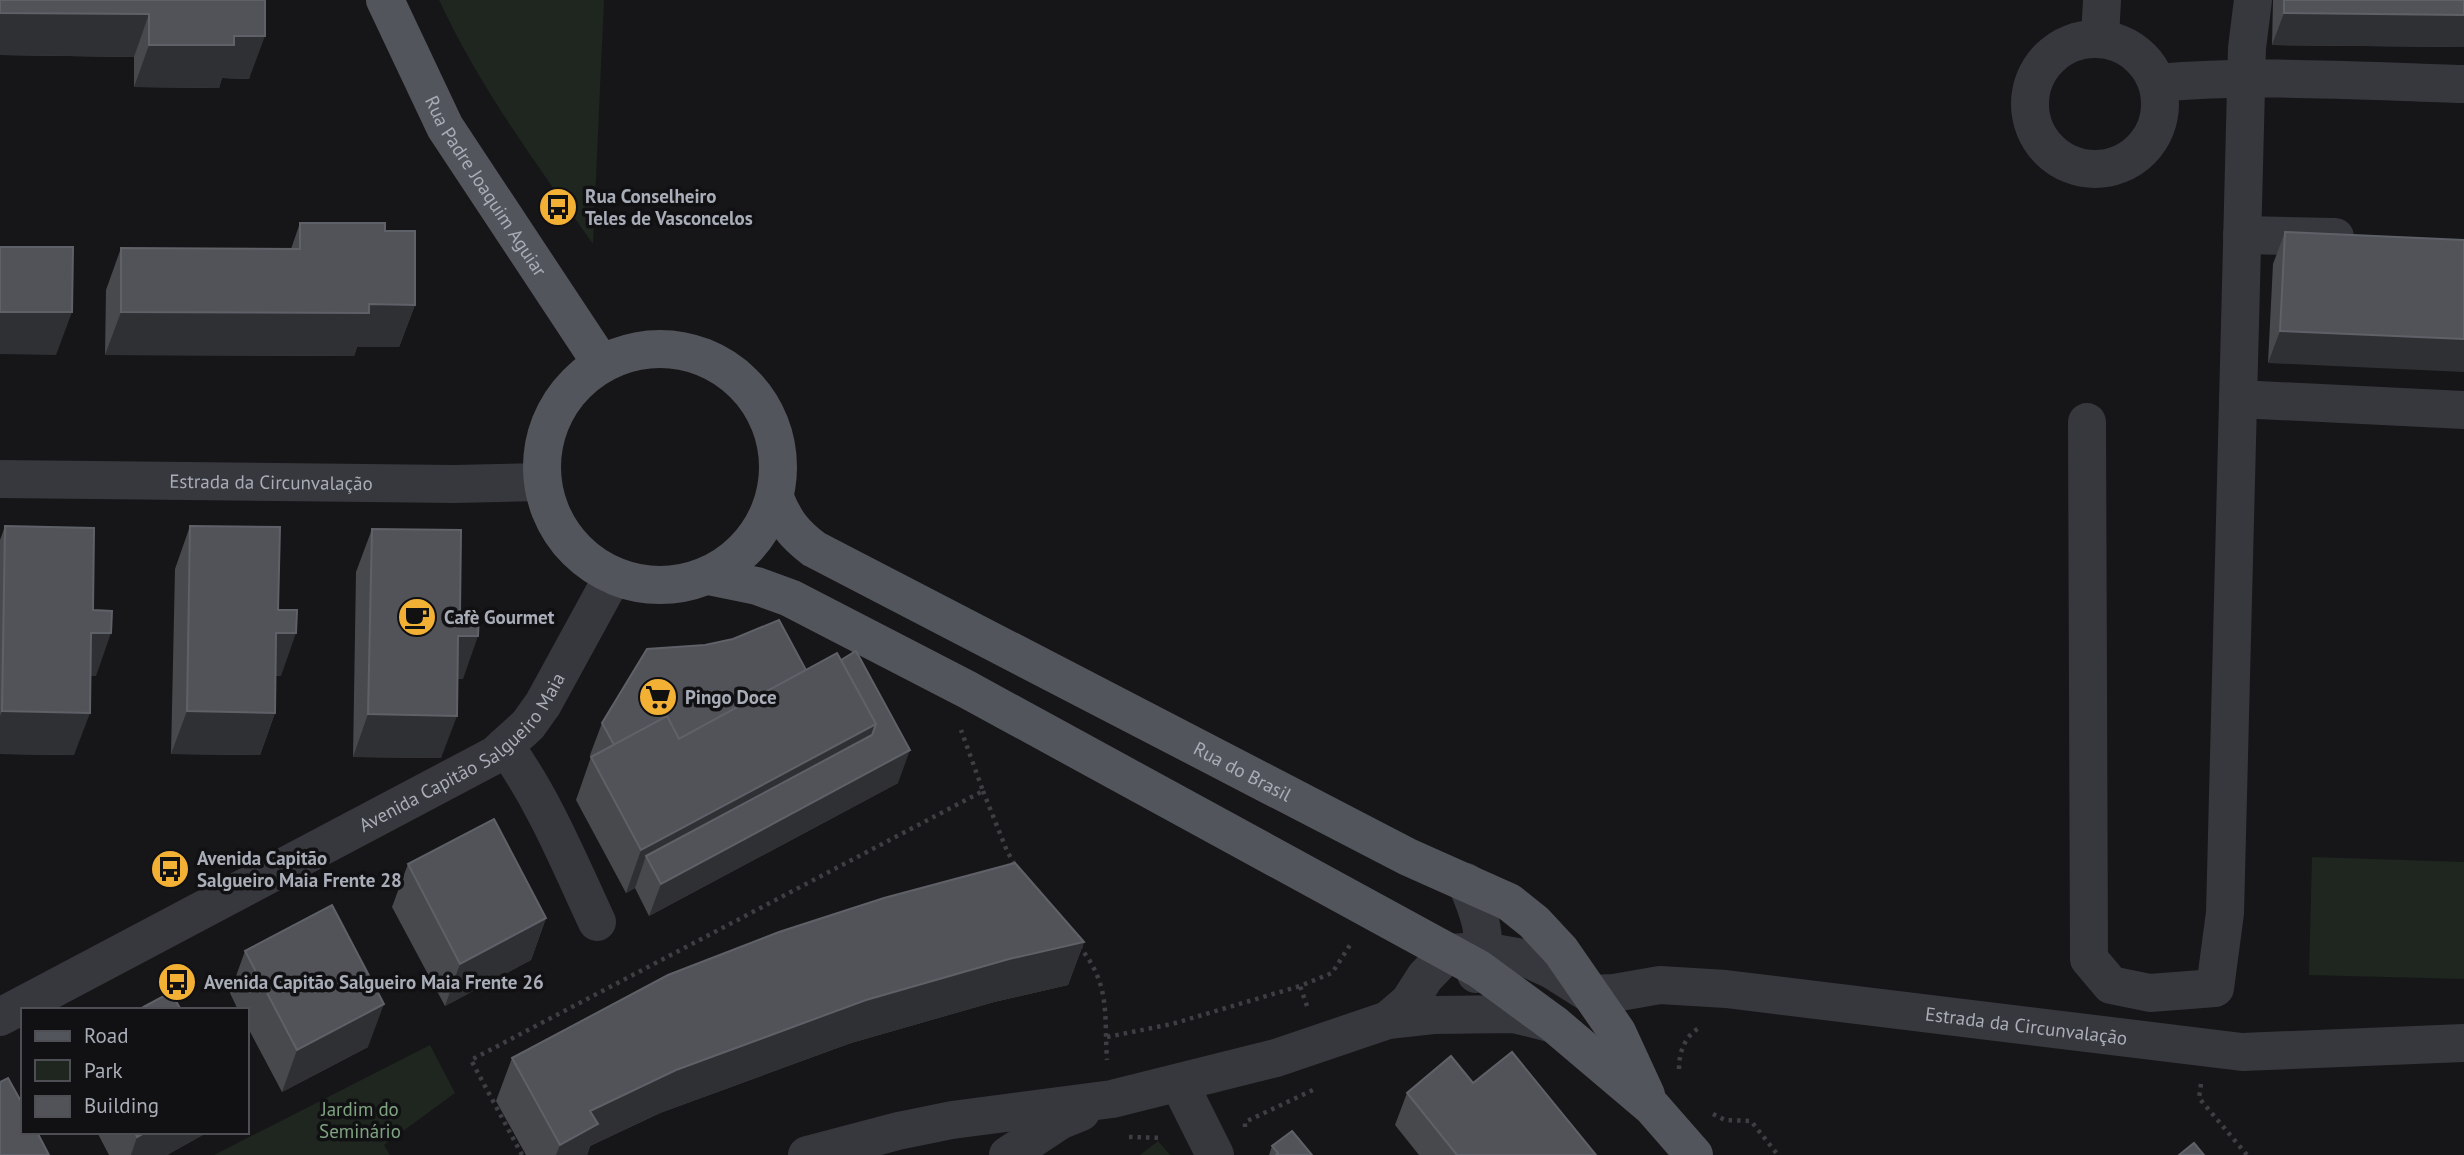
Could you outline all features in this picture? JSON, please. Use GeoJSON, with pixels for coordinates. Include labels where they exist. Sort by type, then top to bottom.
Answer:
{"type":"FeatureCollection","features":[{"type":"Feature","properties":{"kind":"main road","name":"Rua Padre Joaquim Aguiar"},"geometry":{"type":"LineString","coordinates":[[385,0],[445,127],[601,363]]}},
{"type":"Feature","properties":{"kind":"main road"},"geometry":{"type":"LineString","coordinates":[[646,349],[692,352],[734,373],[764,408],[778,451],[775,498],[754,540],[708,576],[674,585],[628,581],[587,561],[556,526],[542,482],[545,436],[566,393],[601,363],[646,349]]}},
{"type":"Feature","properties":{"kind":"main road","name":"Rua do Brasil"},"geometry":{"type":"LineString","coordinates":[[775,498],[789,527],[814,549],[1396,850],[1509,902],[1534,922],[1561,951],[1617,1032],[1652,1107]]}},
{"type":"Feature","properties":{"kind":"main road","name":"Rua do Brasil"},"geometry":{"type":"LineString","coordinates":[[708,576],[757,586],[790,598],[1470,958],[1554,1024],[1652,1107],[1694,1155]]}},
{"type":"Feature","properties":{"kind":"street"},"geometry":{"type":"LineString","coordinates":[[2100,38],[2102,0]]}},
{"type":"Feature","properties":{"kind":"street"},"geometry":{"type":"LineString","coordinates":[[2087,422],[2089,959],[2111,985],[2150,993],[2216,988],[2225,913],[2246,80],[2253,0]]}},
{"type":"Feature","properties":{"kind":"street"},"geometry":{"type":"LineString","coordinates":[[2100,38],[2122,44],[2141,56],[2154,73],[2157,83],[2160,113],[2155,133],[2143,149],[2126,162],[2107,169],[2087,170],[2067,164],[2048,150],[2035,132],[2030,110],[2031,88],[2041,67],[2057,51],[2077,40],[2100,38]]}},
{"type":"Feature","properties":{"kind":"street"},"geometry":{"type":"LineString","coordinates":[[2157,83],[2198,79],[2278,78],[2464,84]]}},
{"type":"Feature","properties":{"kind":"street"},"geometry":{"type":"LineString","coordinates":[[2242,235],[2367,238]]}},
{"type":"Feature","properties":{"kind":"street"},"geometry":{"type":"LineString","coordinates":[[2238,399],[2464,410]]}},
{"type":"Feature","properties":{"kind":"street","name":"Estrada da Circunvalação"},"geometry":{"type":"LineString","coordinates":[[0,479],[454,484],[542,482]]}},
{"type":"Feature","properties":{"kind":"street","name":"Avenida Capitão Salgueiro Maia"},"geometry":{"type":"LineString","coordinates":[[0,1017],[474,768],[505,746],[528,725],[542,704],[613,576]]}},
{"type":"Feature","properties":{"kind":"street"},"geometry":{"type":"LineString","coordinates":[[505,746],[524,772],[544,808],[597,922]]}},
{"type":"Feature","properties":{"kind":"street"},"geometry":{"type":"LineString","coordinates":[[1433,1015],[1457,1002],[1473,982],[1470,958],[1481,918],[1466,882]]}},
{"type":"Feature","properties":{"kind":"street"},"geometry":{"type":"LineString","coordinates":[[1388,1020],[1409,1002],[1424,977],[1470,958],[1528,959],[1552,970],[1590,994]]}},
{"type":"Feature","properties":{"kind":"street","name":"Estrada da Circunvalação"},"geometry":{"type":"LineString","coordinates":[[1590,994],[1660,985],[1726,989],[2242,1052],[2464,1043]]}},
{"type":"Feature","properties":{"kind":"street"},"geometry":{"type":"LineString","coordinates":[[807,1155],[908,1143],[952,1120],[1112,1099],[1276,1058],[1388,1020],[1433,1015],[1514,1014],[1554,1024]]}},
{"type":"Feature","properties":{"kind":"street"},"geometry":{"type":"LineString","coordinates":[[1180,1083],[1214,1155]]}},
{"type":"Feature","properties":{"kind":"street"},"geometry":{"type":"LineString","coordinates":[[1008,1155],[1061,1120],[1112,1099]]}},
{"type":"Feature","properties":{"kind":"path"},"geometry":{"type":"LineString","coordinates":[[968,690],[959,724],[1007,851],[1022,878]]}},
{"type":"Feature","properties":{"kind":"path"},"geometry":{"type":"LineString","coordinates":[[522,1155],[471,1060],[983,791]]}},
{"type":"Feature","properties":{"kind":"path"},"geometry":{"type":"LineString","coordinates":[[1071,936],[1100,977],[1107,1013],[1112,1099],[1118,1137],[1173,1139]]}},
{"type":"Feature","properties":{"kind":"path"},"geometry":{"type":"LineString","coordinates":[[1107,1037],[1172,1024],[1300,986]]}},
{"type":"Feature","properties":{"kind":"path"},"geometry":{"type":"LineString","coordinates":[[2199,1098],[2247,1155]]}},
{"type":"Feature","properties":{"kind":"green space"},"geometry":{"type":"Polygon","coordinates":[[[439,0],[604,0],[593,244],[491,95],[439,0]]]}},
{"type":"Feature","properties":{"kind":"green space"},"geometry":{"type":"Polygon","coordinates":[[[2312,857],[2464,862],[2464,979],[2309,975],[2312,857]]]}},
{"type":"Feature","properties":{"kind":"green space","name":"Jardim do Seminário"},"geometry":{"type":"Polygon","coordinates":[[[430,1045],[455,1093],[384,1145],[390,1155],[214,1155],[430,1045]]]}},
{"type":"Feature","properties":{"kind":"green space"},"geometry":{"type":"Polygon","coordinates":[[[1158,1141],[1170,1155],[1140,1155],[1158,1141]]]}},
{"type":"Feature","properties":{"kind":"building"},"geometry":{"type":"Polygon","coordinates":[[[0,0],[265,0],[265,36],[234,36],[234,45],[149,45],[149,14],[0,13],[0,0]]]}},
{"type":"Feature","properties":{"kind":"building"},"geometry":{"type":"Polygon","coordinates":[[[2284,0],[2464,0],[2464,15],[2284,13],[2284,0]]]}},
{"type":"Feature","properties":{"kind":"building"},"geometry":{"type":"Polygon","coordinates":[[[300,223],[385,223],[385,231],[415,231],[415,305],[369,304],[369,313],[121,312],[121,248],[300,249],[300,223]]]}},
{"type":"Feature","properties":{"kind":"building"},"geometry":{"type":"Polygon","coordinates":[[[2285,232],[2464,240],[2464,339],[2280,331],[2285,232]]]}},
{"type":"Feature","properties":{"kind":"building"},"geometry":{"type":"Polygon","coordinates":[[[0,247],[73,247],[72,312],[0,312],[0,247]]]}},
{"type":"Feature","properties":{"kind":"building"},"geometry":{"type":"Polygon","coordinates":[[[5,526],[94,528],[93,610],[112,611],[111,633],[91,633],[90,713],[2,711],[5,526]]]}},
{"type":"Feature","properties":{"kind":"building"},"geometry":{"type":"Polygon","coordinates":[[[190,526],[280,527],[278,610],[297,610],[296,633],[276,633],[275,713],[187,711],[190,526]]]}},
{"type":"Feature","properties":{"kind":"building"},"geometry":{"type":"Polygon","coordinates":[[[372,529],[461,530],[460,612],[479,613],[478,636],[458,636],[457,716],[368,714],[372,529]]]}},
{"type":"Feature","properties":{"kind":"building"},"geometry":{"type":"Polygon","coordinates":[[[779,620],[806,670],[679,739],[667,716],[614,745],[602,723],[647,649],[705,645],[733,639],[779,620]]]}},
{"type":"Feature","properties":{"kind":"building"},"geometry":{"type":"Polygon","coordinates":[[[856,651],[910,750],[661,884],[646,856],[872,735],[876,724],[841,660],[856,651]]]}},
{"type":"Feature","properties":{"kind":"building"},"geometry":{"type":"Polygon","coordinates":[[[837,653],[876,724],[641,850],[591,757],[667,716],[679,739],[837,653]]]}},
{"type":"Feature","properties":{"kind":"building"},"geometry":{"type":"Polygon","coordinates":[[[494,819],[546,918],[460,964],[408,864],[494,819]]]}},
{"type":"Feature","properties":{"kind":"building"},"geometry":{"type":"Polygon","coordinates":[[[1015,863],[1084,942],[1009,959],[866,1000],[676,1070],[590,1111],[598,1124],[560,1145],[512,1058],[668,975],[779,932],[884,898],[1015,863]]]}},
{"type":"Feature","properties":{"kind":"building"},"geometry":{"type":"Polygon","coordinates":[[[332,905],[384,1004],[297,1050],[245,951],[332,905]]]}},
{"type":"Feature","properties":{"kind":"building"},"geometry":{"type":"Polygon","coordinates":[[[171,992],[180,1008],[142,1008],[171,992]]]}},
{"type":"Feature","properties":{"kind":"building"},"geometry":{"type":"Polygon","coordinates":[[[1512,1052],[1596,1155],[1457,1155],[1407,1093],[1451,1056],[1473,1083],[1512,1052]]]}},
{"type":"Feature","properties":{"kind":"building"},"geometry":{"type":"Polygon","coordinates":[[[8,1078],[21,1101],[21,1134],[38,1134],[49,1155],[0,1155],[0,1082],[8,1078]]]}},
{"type":"Feature","properties":{"kind":"building"},"geometry":{"type":"Polygon","coordinates":[[[1292,1131],[1312,1155],[1276,1155],[1278,1153],[1272,1146],[1292,1131]]]}},
{"type":"Feature","properties":{"kind":"building"},"geometry":{"type":"Polygon","coordinates":[[[2194,1143],[2204,1155],[2179,1155],[2194,1143]]]}},
{"type":"Feature","properties":{"kind":"place","name":"Rua Conselheiro Teles de Vasconcelos"},"geometry":{"type":"Point","coordinates":[558,207]}},
{"type":"Feature","properties":{"kind":"place","name":"Cafè Gourmet"},"geometry":{"type":"Point","coordinates":[417,617]}},
{"type":"Feature","properties":{"kind":"place","name":"Pingo Doce"},"geometry":{"type":"Point","coordinates":[658,697]}},
{"type":"Feature","properties":{"kind":"place","name":"Avenida Capitão Salgueiro Maia Frente 28"},"geometry":{"type":"Point","coordinates":[170,869]}},
{"type":"Feature","properties":{"kind":"place","name":"Avenida Capitão Salgueiro Maia Frente 26"},"geometry":{"type":"Point","coordinates":[177,982]}}]}
